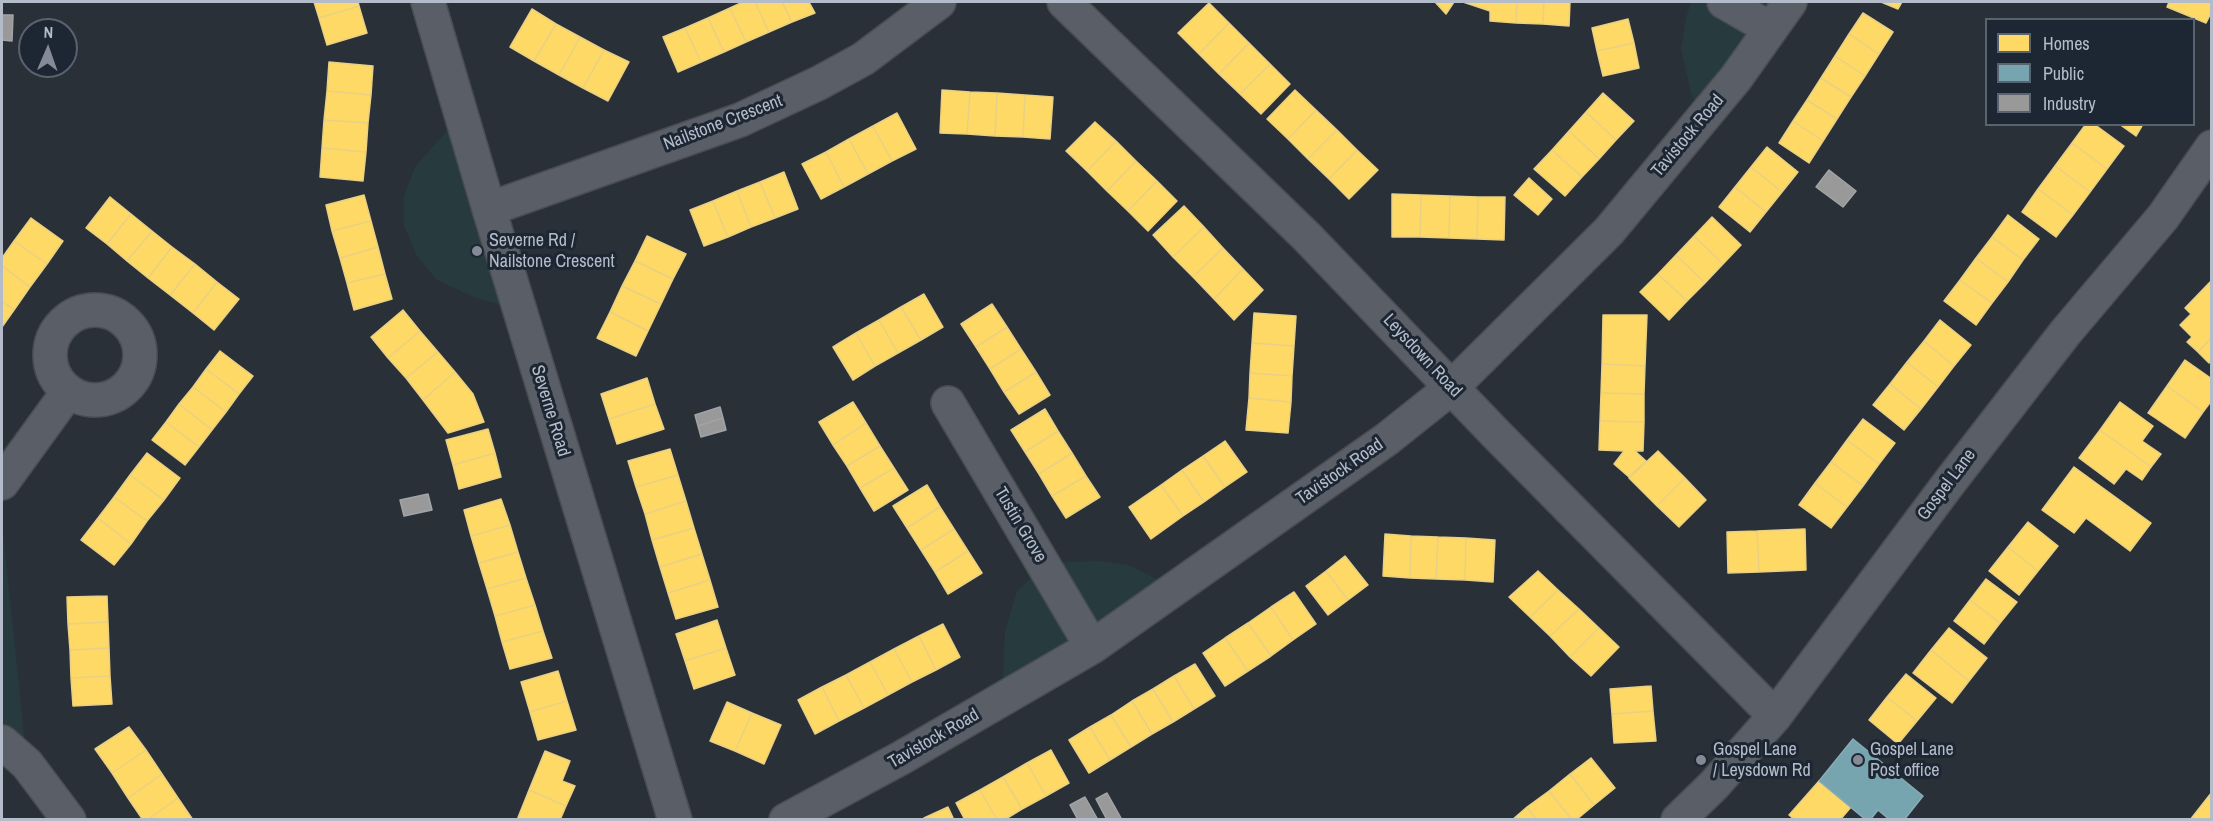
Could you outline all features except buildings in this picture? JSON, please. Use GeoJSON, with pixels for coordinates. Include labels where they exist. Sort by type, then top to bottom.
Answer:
{"type":"FeatureCollection","features":[{"type":"Feature","properties":{"kind":"street","name":"Severne Road"},"geometry":{"type":"LineString","coordinates":[[428,2],[675,819]]}},
{"type":"Feature","properties":{"kind":"street","name":"Nailstone Crescent"},"geometry":{"type":"LineString","coordinates":[[489,209],[740,120],[819,84],[863,59],[939,2]]}},
{"type":"Feature","properties":{"kind":"street","name":"Leysdown Road"},"geometry":{"type":"LineString","coordinates":[[1064,2],[1307,237],[1451,388],[1775,716]]}},
{"type":"Feature","properties":{"kind":"street"},"geometry":{"type":"LineString","coordinates":[[1724,2],[1771,29]]}},
{"type":"Feature","properties":{"kind":"street","name":"Tavistock Road"},"geometry":{"type":"LineString","coordinates":[[786,819],[901,758],[1092,647],[1387,439],[1451,388],[1610,231],[1736,78],[1790,2]]}},
{"type":"Feature","properties":{"kind":"street","name":"Gospel Lane"},"geometry":{"type":"LineString","coordinates":[[1678,819],[1714,785],[1775,716],[1949,483],[2065,333],[2163,217],[2211,147]]}},
{"type":"Feature","properties":{"kind":"street"},"geometry":{"type":"LineString","coordinates":[[2,483],[68,392]]}},
{"type":"Feature","properties":{"kind":"street","name":"Tustin Grove"},"geometry":{"type":"LineString","coordinates":[[948,404],[1092,647]]}},
{"type":"Feature","properties":{"kind":"street"},"geometry":{"type":"LineString","coordinates":[[2,742],[27,764],[69,819]]}},
{"type":"Feature","properties":{"kind":"green space"},"geometry":{"type":"Polygon","coordinates":[[[1691,2],[1790,2],[1702,119],[1691,93],[1681,49],[1691,2]]]}},
{"type":"Feature","properties":{"kind":"green space"},"geometry":{"type":"Polygon","coordinates":[[[461,115],[520,310],[476,298],[437,280],[417,256],[404,226],[404,196],[415,167],[461,115]]]}},
{"type":"Feature","properties":{"kind":"green space"},"geometry":{"type":"Polygon","coordinates":[[[2,522],[27,764],[2,742],[2,522]]]}},
{"type":"Feature","properties":{"kind":"green space"},"geometry":{"type":"Polygon","coordinates":[[[1099,561],[1128,565],[1175,588],[1002,699],[1005,631],[1017,591],[1044,566],[1061,562],[1099,561]]]}},
{"type":"Feature","properties":{"kind":"place","name":"Severne Rd / Nailstone Crescent"},"geometry":{"type":"Point","coordinates":[477,251]}},
{"type":"Feature","properties":{"kind":"place","name":"Gospel Lane / Leysdown Rd"},"geometry":{"type":"Point","coordinates":[1701,760]}},
{"type":"Feature","properties":{"kind":"place","name":"Gospel Lane Post office"},"geometry":{"type":"Point","coordinates":[1858,760]}}]}
